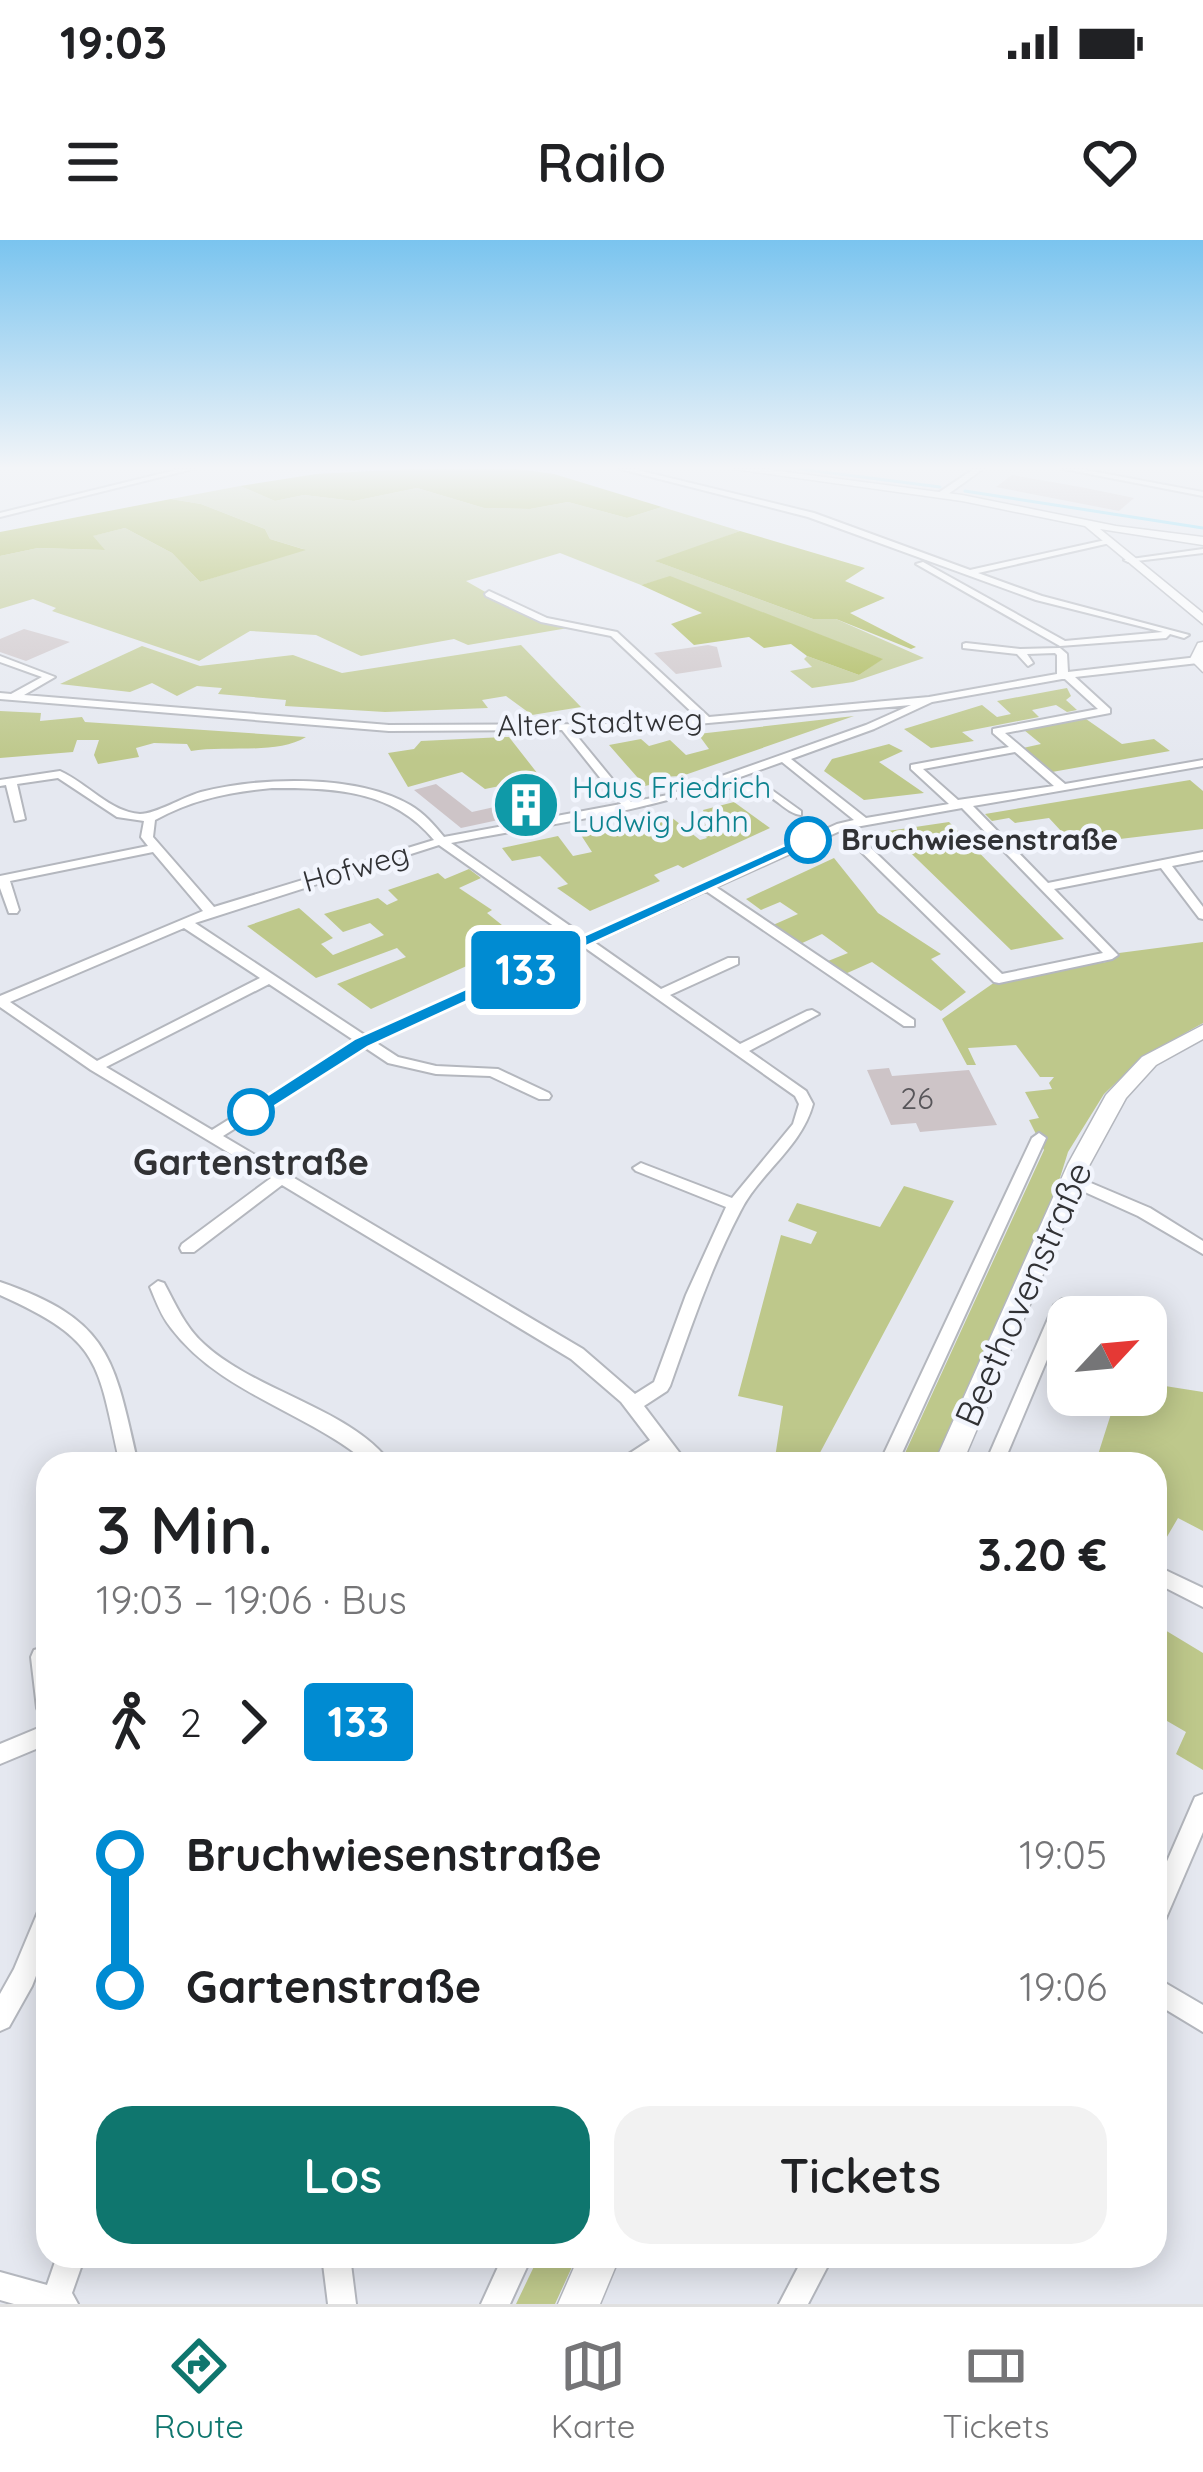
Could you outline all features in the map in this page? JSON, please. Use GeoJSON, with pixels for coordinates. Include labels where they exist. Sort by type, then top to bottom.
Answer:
{"type":"FeatureCollection","features":[{"type":"Feature","properties":{"kind":"street"},"geometry":{"type":"LineString","coordinates":[[923,565],[1062,646]]}},
{"type":"Feature","properties":{"kind":"street"},"geometry":{"type":"LineString","coordinates":[[945,565],[1057,604],[1180,634],[1116,649],[1062,646],[1020,652],[966,646]]}},
{"type":"Feature","properties":{"kind":"street"},"geometry":{"type":"LineString","coordinates":[[966,573],[996,565]]}},
{"type":"Feature","properties":{"kind":"street"},"geometry":{"type":"LineString","coordinates":[[1135,565],[1203,620]]}},
{"type":"Feature","properties":{"kind":"street"},"geometry":{"type":"LineString","coordinates":[[489,594],[544,620],[614,634],[706,720]]}},
{"type":"Feature","properties":{"kind":"street"},"geometry":{"type":"LineString","coordinates":[[1060,785],[997,731],[1106,711],[1065,675],[1062,646]]}},
{"type":"Feature","properties":{"kind":"street"},"geometry":{"type":"LineString","coordinates":[[1116,649],[1126,670]]}},
{"type":"Feature","properties":{"kind":"street"},"geometry":{"type":"LineString","coordinates":[[1020,652],[1028,663]]}},
{"type":"Feature","properties":{"kind":"street","name":"Alter Stadtweg"},"geometry":{"type":"LineString","coordinates":[[0,696],[389,728],[565,728],[929,700],[1065,675],[1201,658]]}},
{"type":"Feature","properties":{"kind":"street"},"geometry":{"type":"LineString","coordinates":[[0,659],[50,677],[14,697]]}},
{"type":"Feature","properties":{"kind":"street","name":"Hofweg"},"geometry":{"type":"LineString","coordinates":[[0,1001],[211,912],[442,841],[628,807],[724,779],[929,700]]}},
{"type":"Feature","properties":{"kind":"street"},"geometry":{"type":"LineString","coordinates":[[565,728],[628,807]]}},
{"type":"Feature","properties":{"kind":"street"},"geometry":{"type":"LineString","coordinates":[[841,826],[998,979],[1112,955],[1046,886],[915,766],[1015,748]]}},
{"type":"Feature","properties":{"kind":"street"},"geometry":{"type":"LineString","coordinates":[[784,758],[861,820]]}},
{"type":"Feature","properties":{"kind":"street"},"geometry":{"type":"LineString","coordinates":[[212,1136],[361,1043],[841,826],[1203,763]]}},
{"type":"Feature","properties":{"kind":"street"},"geometry":{"type":"LineString","coordinates":[[19,819],[6,782],[60,774],[121,815],[150,818],[181,800],[207,793],[305,787],[396,802],[422,819],[442,841],[796,1089],[806,1113],[735,1204],[694,1295],[661,1386],[633,1404]]}},
{"type":"Feature","properties":{"kind":"street"},"geometry":{"type":"LineString","coordinates":[[724,779],[741,791],[765,790],[797,813]]}},
{"type":"Feature","properties":{"kind":"street"},"geometry":{"type":"LineString","coordinates":[[150,818],[147,837],[154,848],[211,912]]}},
{"type":"Feature","properties":{"kind":"street"},"geometry":{"type":"LineString","coordinates":[[13,910],[3,879],[154,848]]}},
{"type":"Feature","properties":{"kind":"street"},"geometry":{"type":"LineString","coordinates":[[1046,886],[1203,856]]}},
{"type":"Feature","properties":{"kind":"street"},"geometry":{"type":"LineString","coordinates":[[1164,863],[1203,915]]}},
{"type":"Feature","properties":{"kind":"street"},"geometry":{"type":"LineString","coordinates":[[708,886],[909,1023]]}},
{"type":"Feature","properties":{"kind":"street"},"geometry":{"type":"LineString","coordinates":[[184,922],[361,1043],[418,1068],[493,1072],[544,1096]]}},
{"type":"Feature","properties":{"kind":"street"},"geometry":{"type":"LineString","coordinates":[[662,994],[734,962]]}},
{"type":"Feature","properties":{"kind":"street"},"geometry":{"type":"LineString","coordinates":[[95,1067],[268,979]]}},
{"type":"Feature","properties":{"kind":"street"},"geometry":{"type":"LineString","coordinates":[[839,1002],[862,991]]}},
{"type":"Feature","properties":{"kind":"street"},"geometry":{"type":"LineString","coordinates":[[0,1001],[95,1067],[530,1322],[577,1354],[633,1404],[671,1452]]}},
{"type":"Feature","properties":{"kind":"street"},"geometry":{"type":"LineString","coordinates":[[741,1049],[812,1015]]}},
{"type":"Feature","properties":{"kind":"street","name":"Beethovenstraße"},"geometry":{"type":"LineString","coordinates":[[953,1452],[1072,1180],[1128,1081],[1162,1052],[1203,1031]]}},
{"type":"Feature","properties":{"kind":"street","name":"Beethovenstraße"},"geometry":{"type":"LineString","coordinates":[[894,1452],[1039,1138]]}},
{"type":"Feature","properties":{"kind":"street"},"geometry":{"type":"LineString","coordinates":[[641,1168],[735,1204]]}},
{"type":"Feature","properties":{"kind":"street"},"geometry":{"type":"LineString","coordinates":[[188,1248],[282,1177]]}},
{"type":"Feature","properties":{"kind":"street"},"geometry":{"type":"LineString","coordinates":[[1072,1180],[1144,1212],[1203,1249]]}},
{"type":"Feature","properties":{"kind":"street"},"geometry":{"type":"LineString","coordinates":[[158,1287],[177,1324],[203,1353],[363,1452]]}},
{"type":"Feature","properties":{"kind":"street"},"geometry":{"type":"LineString","coordinates":[[0,1288],[61,1315],[87,1334],[107,1374],[126,1452]]}},
{"type":"Feature","properties":{"kind":"street","name":"Beethovenstraße"},"geometry":{"type":"LineString","coordinates":[[999,1452],[1047,1340]]}},
{"type":"Feature","properties":{"kind":"street"},"geometry":{"type":"LineString","coordinates":[[646,1452],[662,1441]]}},
{"type":"Feature","properties":{"kind":"street"},"geometry":{"type":"LineString","coordinates":[[1167,1579],[1203,1598]]}},
{"type":"Feature","properties":{"kind":"street"},"geometry":{"type":"LineString","coordinates":[[0,1754],[36,1740]]}},
{"type":"Feature","properties":{"kind":"street"},"geometry":{"type":"LineString","coordinates":[[1167,1889],[1203,1805]]}},
{"type":"Feature","properties":{"kind":"street"},"geometry":{"type":"LineString","coordinates":[[0,2018],[36,1945]]}},
{"type":"Feature","properties":{"kind":"street"},"geometry":{"type":"LineString","coordinates":[[1167,1996],[1203,2019]]}},
{"type":"Feature","properties":{"kind":"street"},"geometry":{"type":"LineString","coordinates":[[0,2286],[52,2302],[66,2268]]}},
{"type":"Feature","properties":{"kind":"street"},"geometry":{"type":"LineString","coordinates":[[338,2268],[342,2304]]}},
{"type":"Feature","properties":{"kind":"street"},"geometry":{"type":"LineString","coordinates":[[495,2304],[512,2268]]}},
{"type":"Feature","properties":{"kind":"street"},"geometry":{"type":"LineString","coordinates":[[579,2304],[595,2268]]}},
{"type":"Feature","properties":{"kind":"street"},"geometry":{"type":"LineString","coordinates":[[793,2304],[812,2268]]}},
{"type":"Feature","properties":{"kind":"green space"},"geometry":{"type":"Polygon","coordinates":[[[0,565],[184,565],[200,582],[252,565],[519,565],[466,581],[538,622],[568,628],[468,645],[454,639],[361,656],[316,635],[250,631],[199,661],[52,611],[56,608],[33,599],[0,609],[0,565]]]}},
{"type":"Feature","properties":{"kind":"green space"},"geometry":{"type":"Polygon","coordinates":[[[184,565],[255,565],[200,582],[184,565]]]}},
{"type":"Feature","properties":{"kind":"green space"},"geometry":{"type":"Polygon","coordinates":[[[591,565],[667,565],[813,619],[836,619],[924,658],[853,682],[812,688],[790,671],[812,667],[804,659],[807,656],[859,675],[882,659],[670,577],[641,585],[591,565]]]}},
{"type":"Feature","properties":{"kind":"green space"},"geometry":{"type":"Polygon","coordinates":[[[667,565],[865,568],[845,581],[885,598],[850,613],[916,647],[836,619],[813,619],[667,565]]]}},
{"type":"Feature","properties":{"kind":"green space"},"geometry":{"type":"Polygon","coordinates":[[[670,576],[883,659],[859,675],[807,656],[791,644],[764,648],[749,637],[694,645],[671,624],[702,613],[641,585],[670,576]]]}},
{"type":"Feature","properties":{"kind":"green space"},"geometry":{"type":"Polygon","coordinates":[[[521,645],[581,707],[532,715],[506,696],[482,700],[488,708],[385,712],[285,706],[286,700],[218,694],[222,688],[197,686],[177,696],[152,683],[130,692],[60,684],[142,646],[200,666],[293,655],[342,673],[521,645]]]}},
{"type":"Feature","properties":{"kind":"green space"},"geometry":{"type":"Polygon","coordinates":[[[1067,688],[1071,696],[1066,700],[1077,710],[1067,712],[1056,705],[1032,710],[1039,717],[962,732],[974,741],[931,748],[904,729],[982,705],[997,717],[1011,714],[997,701],[1067,688]]]}},
{"type":"Feature","properties":{"kind":"green space"},"geometry":{"type":"Polygon","coordinates":[[[0,711],[41,713],[40,721],[82,717],[85,722],[306,737],[266,748],[191,751],[187,744],[154,743],[136,748],[139,757],[98,764],[94,755],[99,740],[77,740],[73,752],[0,758],[0,711]]]}},
{"type":"Feature","properties":{"kind":"green space"},"geometry":{"type":"Polygon","coordinates":[[[854,716],[682,776],[659,777],[662,782],[645,786],[609,745],[641,739],[649,746],[670,740],[686,755],[709,749],[698,734],[854,716]]]}},
{"type":"Feature","properties":{"kind":"green space"},"geometry":{"type":"Polygon","coordinates":[[[1086,719],[1122,744],[1154,739],[1170,751],[1052,772],[1023,748],[1041,744],[1024,730],[1086,719]]]}},
{"type":"Feature","properties":{"kind":"green space"},"geometry":{"type":"Polygon","coordinates":[[[509,737],[541,778],[485,789],[462,772],[408,787],[388,753],[414,749],[421,741],[509,737]]]}},
{"type":"Feature","properties":{"kind":"green space"},"geometry":{"type":"Polygon","coordinates":[[[889,744],[903,751],[879,762],[924,793],[864,800],[824,771],[832,759],[889,744]]]}},
{"type":"Feature","properties":{"kind":"green space"},"geometry":{"type":"Polygon","coordinates":[[[1190,780],[1203,791],[1203,829],[1045,848],[1032,836],[1061,831],[1049,818],[1015,823],[1009,818],[992,821],[985,814],[1190,780]]]}},
{"type":"Feature","properties":{"kind":"green space"},"geometry":{"type":"Polygon","coordinates":[[[734,802],[770,828],[683,868],[678,865],[654,875],[660,881],[590,911],[557,888],[568,884],[540,856],[512,861],[502,848],[558,836],[573,856],[592,852],[579,832],[671,817],[700,840],[707,838],[700,830],[708,822],[703,810],[734,802]]]}},
{"type":"Feature","properties":{"kind":"green space"},"geometry":{"type":"Polygon","coordinates":[[[949,822],[1064,939],[1011,950],[888,831],[949,822]]]}},
{"type":"Feature","properties":{"kind":"green space"},"geometry":{"type":"Polygon","coordinates":[[[834,858],[878,913],[941,954],[931,959],[966,992],[941,1011],[872,962],[845,974],[828,961],[848,953],[822,934],[800,944],[773,925],[798,914],[780,902],[761,910],[746,899],[834,858]]]}},
{"type":"Feature","properties":{"kind":"green space"},"geometry":{"type":"Polygon","coordinates":[[[469,869],[481,878],[459,888],[492,910],[487,913],[522,941],[371,1009],[337,984],[406,957],[397,948],[316,978],[247,926],[299,908],[333,938],[321,944],[333,955],[384,935],[370,923],[343,932],[324,914],[378,898],[387,905],[398,900],[388,890],[438,873],[445,879],[469,869]]]}},
{"type":"Feature","properties":{"kind":"green space"},"geometry":{"type":"Polygon","coordinates":[[[1203,942],[1203,1023],[1143,1057],[1104,1094],[1068,1152],[1054,1197],[940,1452],[906,1452],[1044,1150],[1029,1120],[1039,1118],[1025,1092],[1052,1089],[1049,1083],[1054,1077],[1040,1077],[1016,1045],[968,1048],[976,1065],[967,1065],[942,1019],[995,982],[1106,962],[1119,953],[1203,942]]]}},
{"type":"Feature","properties":{"kind":"green space"},"geometry":{"type":"Polygon","coordinates":[[[904,1186],[954,1201],[820,1452],[776,1452],[783,1406],[738,1396],[781,1235],[811,1244],[817,1232],[788,1221],[797,1203],[880,1227],[904,1186]]]}},
{"type":"Feature","properties":{"kind":"green space"},"geometry":{"type":"Polygon","coordinates":[[[1167,1386],[1203,1392],[1203,1531],[1178,1518],[1167,1537],[1167,1452],[1099,1452],[1110,1416],[1167,1416],[1167,1386]]]}},
{"type":"Feature","properties":{"kind":"green space"},"geometry":{"type":"Polygon","coordinates":[[[1167,1631],[1203,1653],[1203,1770],[1176,1754],[1186,1732],[1167,1721],[1167,1631]]]}},
{"type":"Feature","properties":{"kind":"green space"},"geometry":{"type":"Polygon","coordinates":[[[533,2268],[572,2268],[555,2304],[516,2304],[533,2268]]]}},
{"type":"Feature","properties":{"kind":"building"},"geometry":{"type":"Polygon","coordinates":[[[24,629],[70,642],[26,661],[0,652],[0,639],[24,629]]]}},
{"type":"Feature","properties":{"kind":"building"},"geometry":{"type":"Polygon","coordinates":[[[717,647],[722,667],[676,674],[654,653],[717,647]]]}},
{"type":"Feature","properties":{"kind":"building","name":"Haus Friedrich Ludwig Jahn"},"geometry":{"type":"Polygon","coordinates":[[[436,784],[472,812],[540,797],[550,809],[461,828],[414,790],[436,784]]]}},
{"type":"Feature","properties":{"kind":"building"},"geometry":{"type":"Polygon","coordinates":[[[889,1068],[892,1076],[969,1070],[997,1125],[920,1132],[916,1123],[891,1125],[867,1070],[889,1068]]]}},
{"type":"Feature","properties":{"kind":"bus line","name":"133"},"geometry":{"type":"LineString","coordinates":[[251,1112],[361,1043],[808,840]]}},
{"type":"Feature","properties":{"kind":"place","name":"Haus Friedrich Ludwig Jahn"},"geometry":{"type":"Point","coordinates":[526,805]}},
{"type":"Feature","properties":{"kind":"place","name":"Bruchwiesenstraße"},"geometry":{"type":"Point","coordinates":[808,840]}},
{"type":"Feature","properties":{"kind":"place","name":"Gartenstraße"},"geometry":{"type":"Point","coordinates":[251,1112]}}]}
